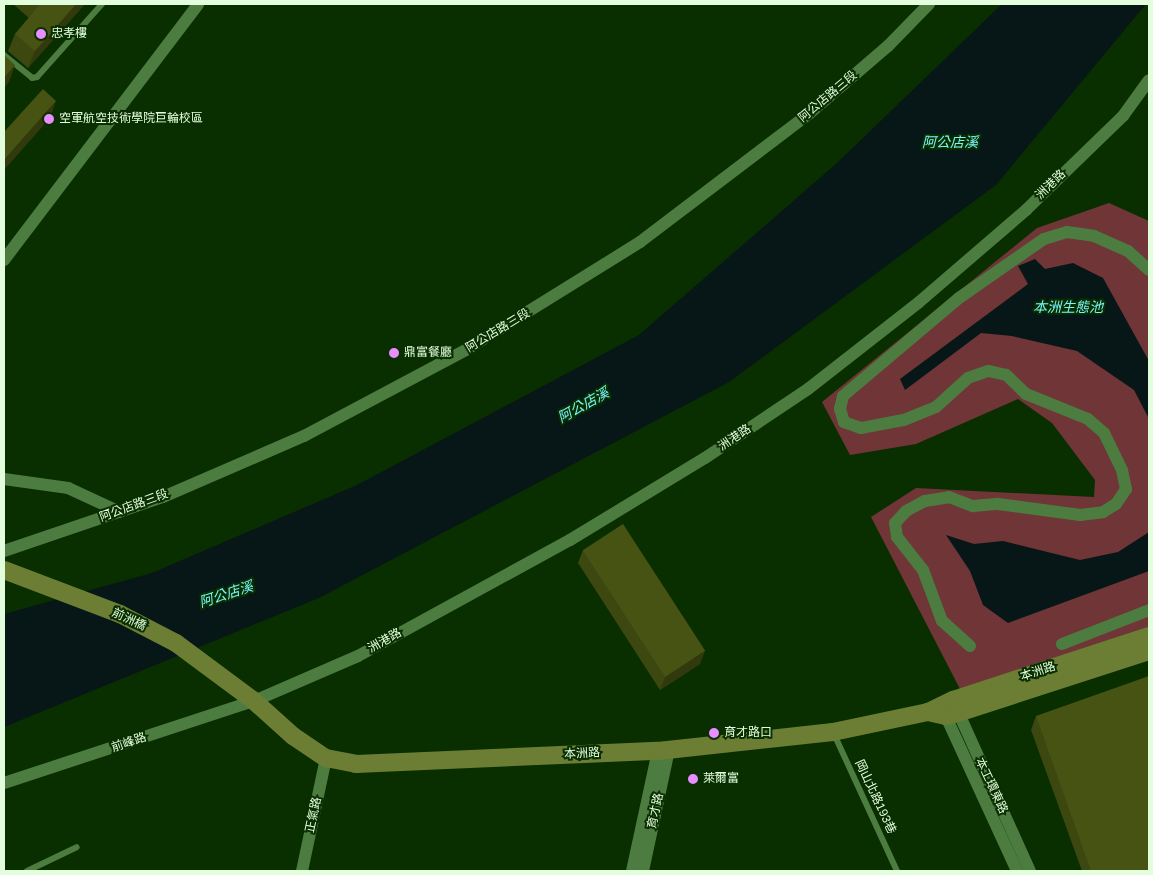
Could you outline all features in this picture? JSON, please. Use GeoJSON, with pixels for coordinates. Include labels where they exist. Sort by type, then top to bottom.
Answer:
{"type":"FeatureCollection","features":[{"type":"Feature","properties":{"kind":"main road","name":"前洲橋"},"geometry":{"type":"LineString","coordinates":[[10,572],[120,614],[176,643],[254,701]]}},
{"type":"Feature","properties":{"kind":"main road","name":"本洲路"},"geometry":{"type":"LineString","coordinates":[[945,709],[1149,636]]}},
{"type":"Feature","properties":{"kind":"main road","name":"本洲路"},"geometry":{"type":"LineString","coordinates":[[254,701],[293,736],[326,758],[356,764],[664,750],[833,732],[945,709],[1149,651]]}},
{"type":"Feature","properties":{"kind":"street"},"geometry":{"type":"LineString","coordinates":[[4,260],[198,4]]}},
{"type":"Feature","properties":{"kind":"street","name":"阿公店路三段"},"geometry":{"type":"LineString","coordinates":[[4,551],[120,512],[304,436],[411,381],[523,316],[640,242],[810,113],[888,46],[929,4]]}},
{"type":"Feature","properties":{"kind":"street","name":"洲港路"},"geometry":{"type":"LineString","coordinates":[[254,701],[358,656],[570,540],[704,458],[808,388],[918,303],[1026,210],[1123,116],[1149,80]]}},
{"type":"Feature","properties":{"kind":"street"},"geometry":{"type":"LineString","coordinates":[[970,646],[942,621],[923,570],[897,537],[895,523],[906,511],[925,501],[949,497],[973,506],[998,504],[1080,515],[1103,512],[1116,504],[1126,489],[1122,470],[1104,433],[1088,419],[1026,394],[1006,375],[988,371],[968,378],[936,407],[903,420],[862,428],[844,422],[840,409],[843,396],[959,298],[1044,238],[1067,232],[1094,236],[1128,251],[1149,270]]}},
{"type":"Feature","properties":{"kind":"street"},"geometry":{"type":"LineString","coordinates":[[4,479],[68,488],[120,512]]}},
{"type":"Feature","properties":{"kind":"street"},"geometry":{"type":"LineString","coordinates":[[1062,644],[1149,610]]}},
{"type":"Feature","properties":{"kind":"street","name":"前峰路"},"geometry":{"type":"LineString","coordinates":[[4,783],[254,701]]}},
{"type":"Feature","properties":{"kind":"street","name":"本工環東路"},"geometry":{"type":"LineString","coordinates":[[945,709],[1017,871]]}},
{"type":"Feature","properties":{"kind":"street","name":"本工環東路"},"geometry":{"type":"LineString","coordinates":[[945,709],[1030,871]]}},
{"type":"Feature","properties":{"kind":"street","name":"育才路"},"geometry":{"type":"LineString","coordinates":[[632,871],[664,750]]}},
{"type":"Feature","properties":{"kind":"street","name":"育才路"},"geometry":{"type":"LineString","coordinates":[[644,871],[664,750]]}},
{"type":"Feature","properties":{"kind":"street","name":"正氣路"},"geometry":{"type":"LineString","coordinates":[[302,871],[326,758]]}},
{"type":"Feature","properties":{"kind":"lane"},"geometry":{"type":"LineString","coordinates":[[4,54],[32,78],[37,77],[102,4]]}},
{"type":"Feature","properties":{"kind":"lane","name":"岡山北路193巷"},"geometry":{"type":"LineString","coordinates":[[833,732],[897,871]]}},
{"type":"Feature","properties":{"kind":"lane"},"geometry":{"type":"LineString","coordinates":[[27,871],[77,847]]}},
{"type":"Feature","properties":{"kind":"shaded area"},"geometry":{"type":"Polygon","coordinates":[[[1109,203],[1149,221],[1149,627],[960,689],[871,517],[916,488],[1094,497],[1095,480],[1052,423],[1018,399],[916,444],[850,455],[822,402],[1037,228],[1109,203]]]}},
{"type":"Feature","properties":{"kind":"water","name":"阿公店溪"},"geometry":{"type":"Polygon","coordinates":[[[1002,4],[1146,4],[996,185],[729,382],[319,598],[4,727],[4,614],[152,573],[357,485],[639,335],[837,163],[1002,4]]]}},
{"type":"Feature","properties":{"kind":"water","name":"本洲生態池"},"geometry":{"type":"Polygon","coordinates":[[[1035,259],[1045,269],[1073,263],[1103,278],[1149,361],[1149,419],[1134,390],[1077,351],[1012,336],[981,333],[905,390],[900,379],[1028,284],[1018,266],[1035,259]]]}},
{"type":"Feature","properties":{"kind":"water"},"geometry":{"type":"Polygon","coordinates":[[[1149,532],[1149,571],[1008,623],[983,605],[970,571],[946,535],[974,544],[1003,541],[1080,560],[1118,552],[1149,532]]]}},
{"type":"Feature","properties":{"kind":"building"},"geometry":{"type":"Polygon","coordinates":[[[40,4],[76,4],[35,51],[15,34],[40,4]]]}},
{"type":"Feature","properties":{"kind":"building"},"geometry":{"type":"Polygon","coordinates":[[[4,55],[15,65],[4,78],[4,55]]]}},
{"type":"Feature","properties":{"kind":"building"},"geometry":{"type":"Polygon","coordinates":[[[43,89],[56,101],[4,160],[4,132],[43,89]]]}},
{"type":"Feature","properties":{"kind":"building"},"geometry":{"type":"Polygon","coordinates":[[[623,524],[705,651],[665,677],[583,550],[623,524]]]}},
{"type":"Feature","properties":{"kind":"building"},"geometry":{"type":"Polygon","coordinates":[[[1149,676],[1149,871],[1091,871],[1036,716],[1149,676]]]}},
{"type":"Feature","properties":{"kind":"place","name":"忠孝樓"},"geometry":{"type":"Point","coordinates":[41,34]}},
{"type":"Feature","properties":{"kind":"place","name":"空軍航空技術學院巨輪校區"},"geometry":{"type":"Point","coordinates":[49,119]}},
{"type":"Feature","properties":{"kind":"place","name":"鼎富餐廳"},"geometry":{"type":"Point","coordinates":[394,353]}},
{"type":"Feature","properties":{"kind":"place","name":"育才路口"},"geometry":{"type":"Point","coordinates":[714,733]}},
{"type":"Feature","properties":{"kind":"place","name":"萊爾富"},"geometry":{"type":"Point","coordinates":[693,779]}}]}
